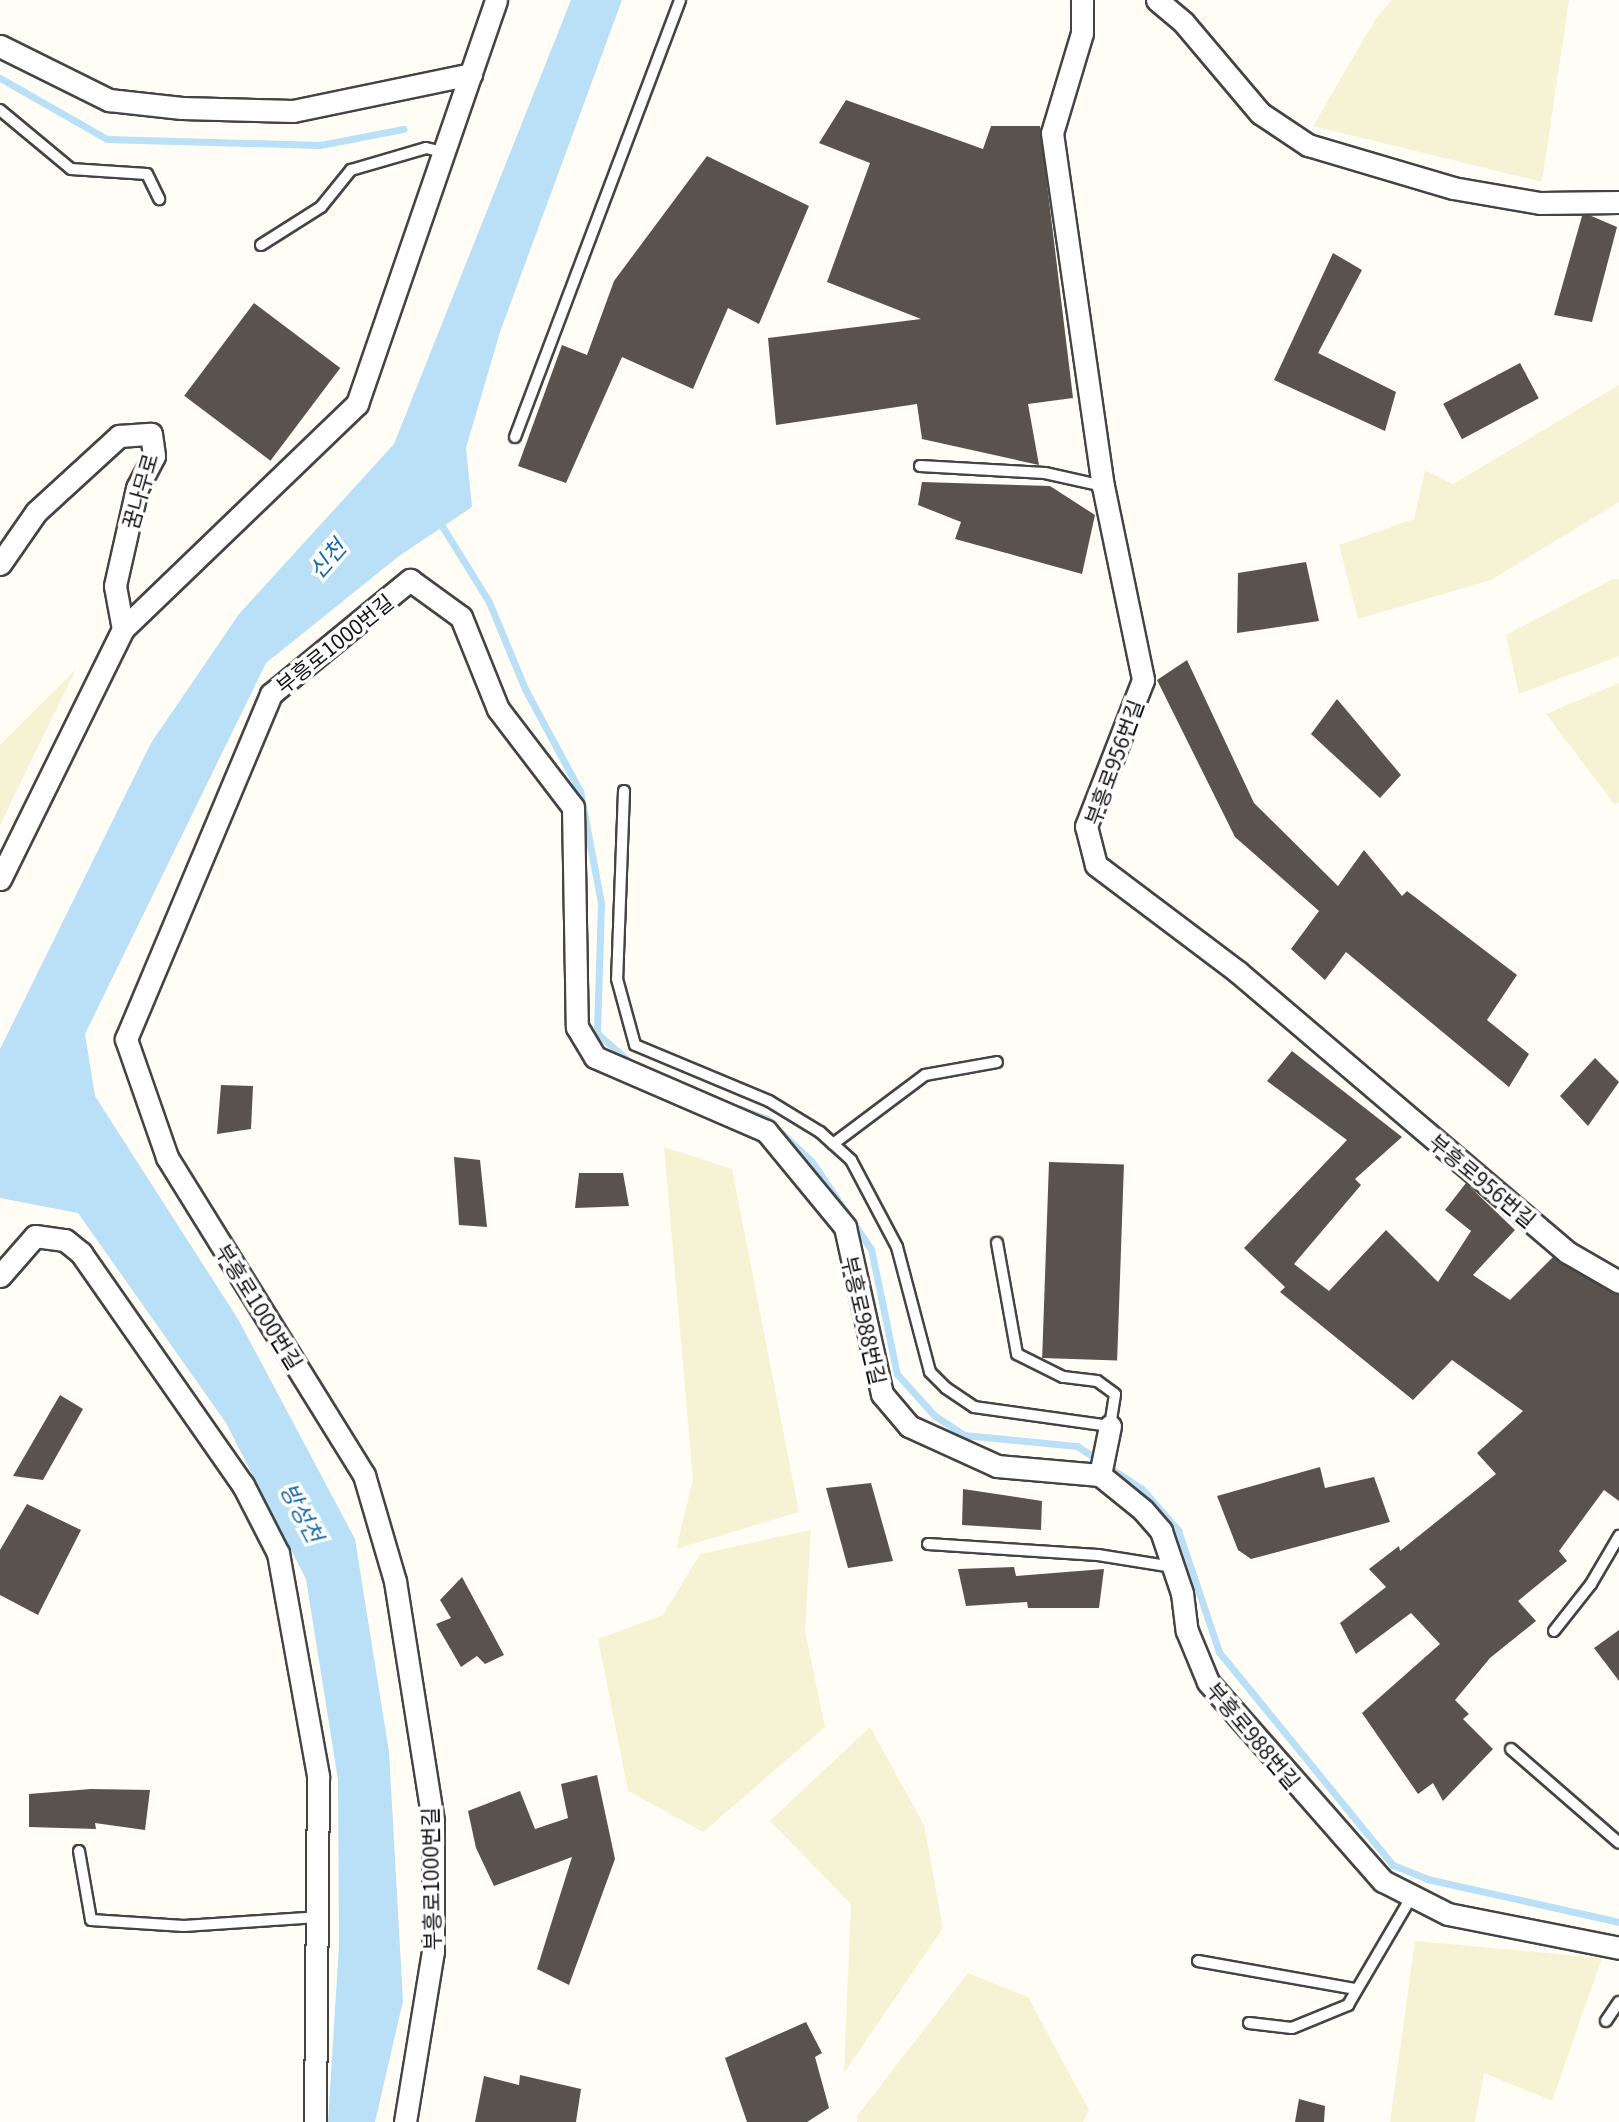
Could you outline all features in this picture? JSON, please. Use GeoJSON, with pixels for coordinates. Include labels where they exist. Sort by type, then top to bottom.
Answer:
{"type":"FeatureCollection","features":[{"type":"Feature","properties":{"kind":"street"},"geometry":{"type":"LineString","coordinates":[[0,879],[123,629],[357,404],[496,0]]}},
{"type":"Feature","properties":{"kind":"street","name":"부흥로956번길"},"geometry":{"type":"LineString","coordinates":[[1082,0],[1082,33],[1052,133],[1103,485],[1143,680],[1086,826],[1096,864],[1238,972],[1567,1252],[1619,1282]]}},
{"type":"Feature","properties":{"kind":"street"},"geometry":{"type":"LineString","coordinates":[[1157,0],[1184,23],[1260,113],[1308,145],[1453,188],[1539,203],[1619,202]]}},
{"type":"Feature","properties":{"kind":"street"},"geometry":{"type":"LineString","coordinates":[[0,46],[108,100],[182,108],[293,111],[471,74]]}},
{"type":"Feature","properties":{"kind":"street","name":"꿈나무로"},"geometry":{"type":"LineString","coordinates":[[0,564],[36,512],[119,436],[151,434],[154,456],[137,488],[115,586],[123,629]]}},
{"type":"Feature","properties":{"kind":"street","name":"부흥로988번길"},"geometry":{"type":"LineString","coordinates":[[410,580],[461,617],[498,709],[573,807],[577,1027],[595,1057],[766,1131],[845,1227],[882,1394],[909,1426],[943,1445],[997,1466],[1100,1475],[1161,1531],[1173,1567],[1187,1631],[1208,1682],[1382,1881],[1448,1914],[1619,1948]]}},
{"type":"Feature","properties":{"kind":"street","name":"부흥로1000번길"},"geometry":{"type":"LineString","coordinates":[[405,2122],[433,1951],[433,1821],[395,1581],[363,1475],[167,1157],[126,1039],[271,694],[410,580]]}},
{"type":"Feature","properties":{"kind":"street"},"geometry":{"type":"LineString","coordinates":[[0,1276],[35,1236],[65,1240],[81,1253],[243,1485],[278,1553],[318,1776],[315,2122]]}},
{"type":"Feature","properties":{"kind":"street"},"geometry":{"type":"LineString","coordinates":[[1100,1475],[1110,1426]]}},
{"type":"Feature","properties":{"kind":"lane"},"geometry":{"type":"LineString","coordinates":[[515,437],[680,0]]}},
{"type":"Feature","properties":{"kind":"lane"},"geometry":{"type":"LineString","coordinates":[[0,110],[71,169],[147,174],[159,199]]}},
{"type":"Feature","properties":{"kind":"lane"},"geometry":{"type":"LineString","coordinates":[[261,245],[321,207],[351,170],[426,148],[443,152]]}},
{"type":"Feature","properties":{"kind":"lane"},"geometry":{"type":"LineString","coordinates":[[920,466],[1045,473],[1103,485]]}},
{"type":"Feature","properties":{"kind":"lane"},"geometry":{"type":"LineString","coordinates":[[624,791],[617,979],[635,1045],[769,1101],[833,1144],[851,1160],[876,1200],[897,1247],[919,1340],[930,1372],[938,1380],[974,1407],[1110,1426],[1115,1394],[1097,1381],[1063,1377],[1017,1354],[997,1243]]}},
{"type":"Feature","properties":{"kind":"lane"},"geometry":{"type":"LineString","coordinates":[[833,1144],[925,1075],[997,1062]]}},
{"type":"Feature","properties":{"kind":"lane"},"geometry":{"type":"LineString","coordinates":[[1554,1631],[1591,1584],[1619,1536]]}},
{"type":"Feature","properties":{"kind":"lane"},"geometry":{"type":"LineString","coordinates":[[928,1544],[1098,1555],[1173,1567]]}},
{"type":"Feature","properties":{"kind":"lane"},"geometry":{"type":"LineString","coordinates":[[1511,1749],[1619,1843]]}},
{"type":"Feature","properties":{"kind":"lane"},"geometry":{"type":"LineString","coordinates":[[79,1851],[91,1920],[184,1926],[318,1917]]}},
{"type":"Feature","properties":{"kind":"lane"},"geometry":{"type":"LineString","coordinates":[[1249,2023],[1292,2028],[1348,2005],[1355,1989],[1380,1955],[1412,1896]]}},
{"type":"Feature","properties":{"kind":"lane"},"geometry":{"type":"LineString","coordinates":[[1198,1961],[1355,1989]]}},
{"type":"Feature","properties":{"kind":"lane"},"geometry":{"type":"LineString","coordinates":[[1606,2021],[1619,2002]]}},
{"type":"Feature","properties":{"kind":"shaded area"},"geometry":{"type":"Polygon","coordinates":[[[1392,0],[1569,0],[1542,182],[1313,126],[1375,20],[1392,0]]]}},
{"type":"Feature","properties":{"kind":"shaded area"},"geometry":{"type":"Polygon","coordinates":[[[1619,385],[1619,502],[1491,580],[1358,619],[1339,545],[1414,519],[1425,470],[1453,484],[1619,385]]]}},
{"type":"Feature","properties":{"kind":"shaded area"},"geometry":{"type":"Polygon","coordinates":[[[1613,579],[1619,579],[1619,656],[1519,694],[1506,635],[1613,579]]]}},
{"type":"Feature","properties":{"kind":"shaded area"},"geometry":{"type":"Polygon","coordinates":[[[76,669],[0,825],[0,745],[76,669]]]}},
{"type":"Feature","properties":{"kind":"shaded area"},"geometry":{"type":"Polygon","coordinates":[[[1619,683],[1619,802],[1615,805],[1546,714],[1619,683]]]}},
{"type":"Feature","properties":{"kind":"shaded area"},"geometry":{"type":"Polygon","coordinates":[[[664,1147],[732,1169],[799,1512],[676,1549],[693,1479],[664,1147]]]}},
{"type":"Feature","properties":{"kind":"shaded area"},"geometry":{"type":"Polygon","coordinates":[[[811,1530],[805,1631],[825,1727],[703,1832],[628,1791],[598,1639],[663,1615],[700,1554],[811,1530]]]}},
{"type":"Feature","properties":{"kind":"shaded area"},"geometry":{"type":"Polygon","coordinates":[[[870,1727],[924,1825],[943,1928],[844,2073],[851,1904],[770,1821],[870,1727]]]}},
{"type":"Feature","properties":{"kind":"shaded area"},"geometry":{"type":"Polygon","coordinates":[[[1415,1941],[1602,1958],[1552,2101],[1484,2073],[1475,2122],[1390,2122],[1415,1941]]]}},
{"type":"Feature","properties":{"kind":"shaded area"},"geometry":{"type":"Polygon","coordinates":[[[968,1973],[1028,1997],[1089,2110],[1083,2122],[857,2122],[857,2116],[968,1973]]]}},
{"type":"Feature","properties":{"kind":"water"},"geometry":{"type":"Polygon","coordinates":[[[571,0],[622,0],[500,332],[466,448],[472,507],[399,556],[266,663],[85,1034],[95,1096],[238,1319],[355,1539],[389,1752],[403,2001],[375,2122],[328,2122],[339,1945],[338,1780],[306,1579],[226,1423],[78,1213],[0,1198],[0,1049],[151,743],[239,614],[394,444],[571,0]]]}},
{"type":"Feature","properties":{"kind":"building"},"geometry":{"type":"Polygon","coordinates":[[[846,100],[983,149],[991,126],[1040,126],[1073,398],[1028,404],[1039,465],[922,439],[917,404],[776,425],[768,338],[921,319],[827,282],[870,163],[819,143],[846,100]]]}},
{"type":"Feature","properties":{"kind":"building"},"geometry":{"type":"Polygon","coordinates":[[[707,156],[809,206],[759,324],[728,308],[693,389],[622,357],[566,483],[518,466],[562,345],[587,355],[614,281],[707,156]]]}},
{"type":"Feature","properties":{"kind":"building"},"geometry":{"type":"Polygon","coordinates":[[[1589,215],[1617,227],[1592,322],[1554,315],[1582,216],[1589,215]]]}},
{"type":"Feature","properties":{"kind":"building"},"geometry":{"type":"Polygon","coordinates":[[[1333,253],[1362,270],[1318,353],[1396,392],[1385,431],[1274,380],[1333,253]]]}},
{"type":"Feature","properties":{"kind":"building"},"geometry":{"type":"Polygon","coordinates":[[[254,303],[340,368],[270,461],[184,396],[254,303]]]}},
{"type":"Feature","properties":{"kind":"building"},"geometry":{"type":"Polygon","coordinates":[[[1520,363],[1539,398],[1462,439],[1443,404],[1520,363]]]}},
{"type":"Feature","properties":{"kind":"building"},"geometry":{"type":"Polygon","coordinates":[[[922,482],[1050,486],[1095,515],[1082,574],[955,539],[961,522],[918,505],[922,482]]]}},
{"type":"Feature","properties":{"kind":"building"},"geometry":{"type":"Polygon","coordinates":[[[1306,562],[1319,621],[1237,633],[1238,573],[1306,562]]]}},
{"type":"Feature","properties":{"kind":"building"},"geometry":{"type":"Polygon","coordinates":[[[1187,660],[1254,803],[1338,886],[1364,850],[1402,896],[1407,891],[1517,975],[1487,1020],[1529,1054],[1509,1087],[1346,952],[1325,980],[1291,949],[1319,911],[1235,837],[1157,680],[1187,660]]]}},
{"type":"Feature","properties":{"kind":"building"},"geometry":{"type":"Polygon","coordinates":[[[1337,699],[1401,775],[1380,798],[1311,734],[1337,699]]]}},
{"type":"Feature","properties":{"kind":"building"},"geometry":{"type":"Polygon","coordinates":[[[1292,1051],[1402,1137],[1355,1179],[1361,1185],[1294,1264],[1329,1291],[1386,1230],[1438,1282],[1471,1231],[1445,1210],[1466,1183],[1515,1230],[1473,1275],[1510,1300],[1553,1257],[1619,1295],[1619,1501],[1604,1490],[1559,1551],[1567,1561],[1518,1601],[1536,1621],[1490,1658],[1455,1700],[1469,1714],[1463,1719],[1493,1749],[1443,1801],[1433,1783],[1418,1794],[1362,1713],[1440,1644],[1411,1613],[1356,1654],[1340,1623],[1386,1587],[1369,1569],[1399,1546],[1400,1551],[1496,1474],[1477,1453],[1523,1411],[1452,1360],[1413,1400],[1280,1292],[1285,1287],[1244,1248],[1347,1140],[1267,1081],[1292,1051]]]}},
{"type":"Feature","properties":{"kind":"building"},"geometry":{"type":"Polygon","coordinates":[[[1595,1058],[1619,1082],[1588,1126],[1560,1096],[1595,1058]]]}},
{"type":"Feature","properties":{"kind":"building"},"geometry":{"type":"Polygon","coordinates":[[[221,1085],[253,1086],[251,1129],[217,1134],[221,1085]]]}},
{"type":"Feature","properties":{"kind":"building"},"geometry":{"type":"Polygon","coordinates":[[[454,1157],[480,1160],[487,1227],[459,1225],[454,1157]]]}},
{"type":"Feature","properties":{"kind":"building"},"geometry":{"type":"Polygon","coordinates":[[[1049,1162],[1124,1165],[1117,1360],[1042,1358],[1049,1162]]]}},
{"type":"Feature","properties":{"kind":"building"},"geometry":{"type":"Polygon","coordinates":[[[579,1173],[623,1173],[629,1206],[575,1208],[579,1173]]]}},
{"type":"Feature","properties":{"kind":"building"},"geometry":{"type":"Polygon","coordinates":[[[60,1395],[83,1409],[43,1480],[13,1476],[60,1395]]]}},
{"type":"Feature","properties":{"kind":"building"},"geometry":{"type":"Polygon","coordinates":[[[1320,1467],[1325,1488],[1374,1477],[1390,1522],[1251,1559],[1238,1550],[1217,1496],[1320,1467]]]}},
{"type":"Feature","properties":{"kind":"building"},"geometry":{"type":"Polygon","coordinates":[[[871,1483],[893,1561],[848,1568],[826,1488],[871,1483]]]}},
{"type":"Feature","properties":{"kind":"building"},"geometry":{"type":"Polygon","coordinates":[[[963,1489],[1042,1501],[1041,1530],[962,1525],[963,1489]]]}},
{"type":"Feature","properties":{"kind":"building"},"geometry":{"type":"Polygon","coordinates":[[[27,1504],[81,1530],[38,1615],[0,1595],[0,1550],[27,1504]]]}},
{"type":"Feature","properties":{"kind":"building"},"geometry":{"type":"Polygon","coordinates":[[[1014,1567],[1016,1576],[1104,1569],[1099,1608],[1028,1608],[1027,1602],[966,1606],[958,1569],[1014,1567]]]}},
{"type":"Feature","properties":{"kind":"building"},"geometry":{"type":"Polygon","coordinates":[[[462,1577],[504,1655],[485,1664],[477,1656],[461,1667],[436,1624],[451,1618],[440,1600],[462,1577]]]}},
{"type":"Feature","properties":{"kind":"building"},"geometry":{"type":"Polygon","coordinates":[[[1619,1630],[1619,1681],[1594,1648],[1619,1630]]]}},
{"type":"Feature","properties":{"kind":"building"},"geometry":{"type":"Polygon","coordinates":[[[597,1775],[615,1859],[569,1985],[537,1969],[572,1857],[494,1886],[476,1848],[468,1811],[520,1791],[535,1829],[568,1818],[561,1784],[597,1775]]]}},
{"type":"Feature","properties":{"kind":"building"},"geometry":{"type":"Polygon","coordinates":[[[91,1789],[150,1790],[145,1830],[95,1823],[96,1829],[29,1827],[29,1794],[91,1789]]]}},
{"type":"Feature","properties":{"kind":"building"},"geometry":{"type":"Polygon","coordinates":[[[806,2022],[822,2053],[815,2057],[829,2108],[807,2122],[747,2122],[725,2058],[806,2022]]]}},
{"type":"Feature","properties":{"kind":"building"},"geometry":{"type":"Polygon","coordinates":[[[520,2075],[581,2089],[576,2122],[475,2122],[484,2076],[519,2085],[520,2075]]]}},
{"type":"Feature","properties":{"kind":"building"},"geometry":{"type":"Polygon","coordinates":[[[1299,2099],[1325,2106],[1324,2122],[1295,2122],[1299,2099]]]}},
{"type":"Feature","properties":{"kind":"waterway"},"geometry":{"type":"LineString","coordinates":[[0,78],[107,139],[320,145],[403,129]]}},
{"type":"Feature","properties":{"kind":"waterway"},"geometry":{"type":"LineString","coordinates":[[437,518],[489,602],[525,689],[580,791],[601,903],[597,1033],[633,1065]]}},
{"type":"Feature","properties":{"kind":"waterway"},"geometry":{"type":"LineString","coordinates":[[741,1109],[767,1119],[812,1162],[871,1249],[897,1374],[935,1416],[964,1435],[1077,1446],[1142,1489],[1178,1530],[1219,1652],[1393,1865],[1427,1879],[1619,1922]]}},
{"type":"Feature","properties":{"kind":"water label","name":"신천"},"geometry":{"type":"Point","coordinates":[326,558]}},
{"type":"Feature","properties":{"kind":"water label","name":"방성천"},"geometry":{"type":"Point","coordinates":[303,1512]}}]}
